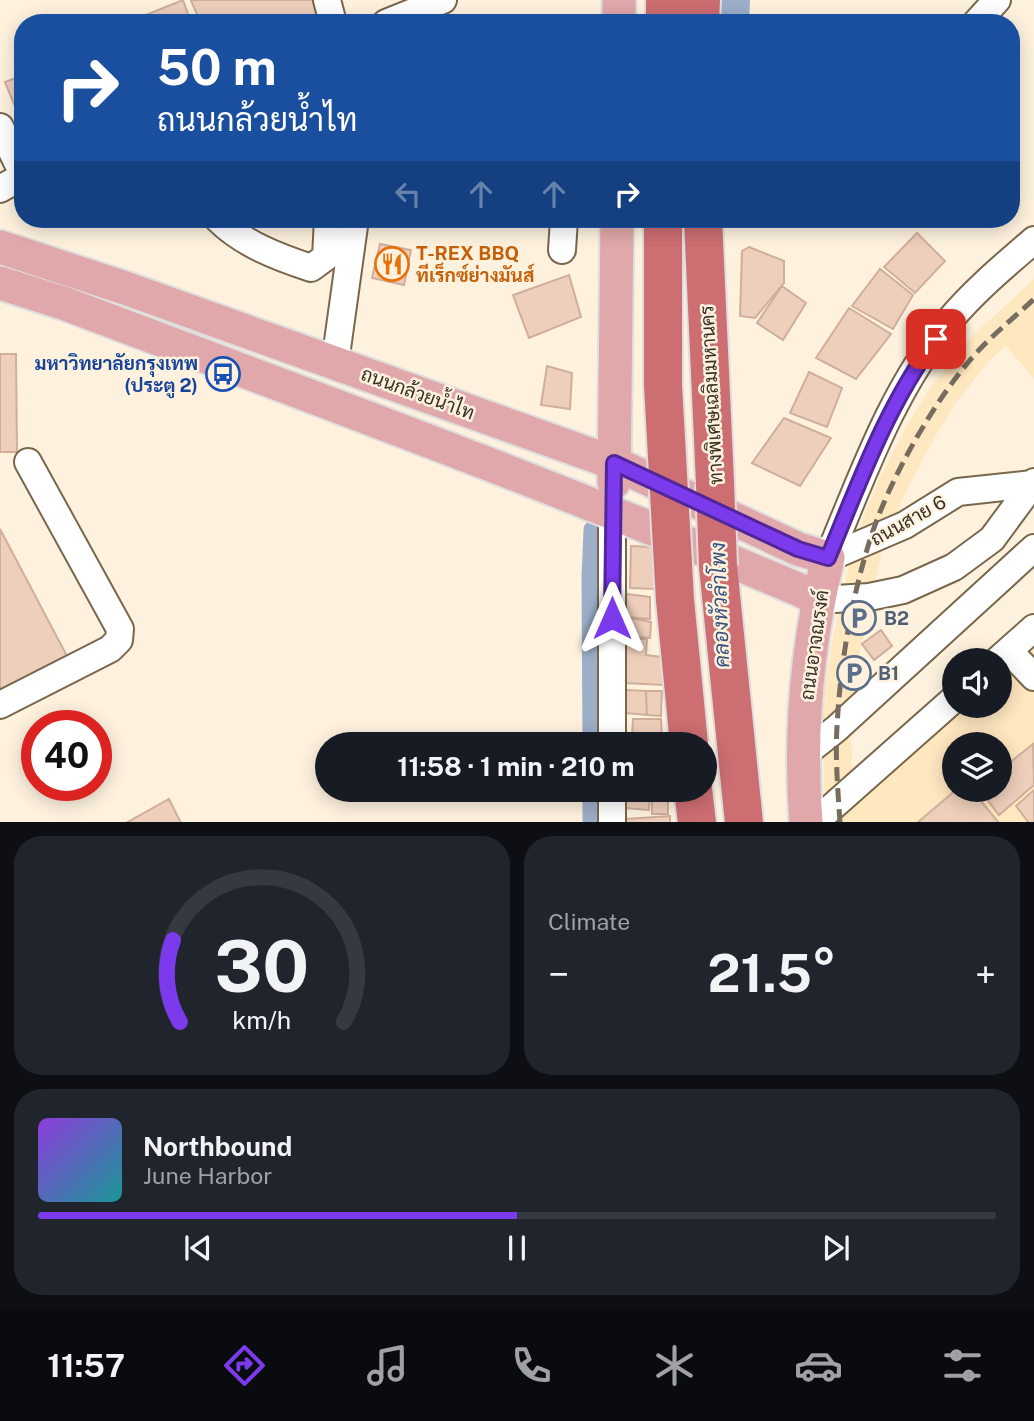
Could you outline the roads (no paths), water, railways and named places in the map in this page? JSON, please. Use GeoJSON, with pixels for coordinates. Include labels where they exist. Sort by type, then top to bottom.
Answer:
{"type":"FeatureCollection","features":[{"type":"Feature","properties":{"kind":"highway"},"geometry":{"type":"LineString","coordinates":[[663,228],[663,385],[675,600],[688,732]]}},
{"type":"Feature","properties":{"kind":"highway","name":"ทางพิเศษเฉลิมมหานคร"},"geometry":{"type":"LineString","coordinates":[[703,228],[718,566],[744,822]]}},
{"type":"Feature","properties":{"kind":"highway"},"geometry":{"type":"LineString","coordinates":[[694,802],[696,822]]}},
{"type":"Feature","properties":{"kind":"main road"},"geometry":{"type":"LineString","coordinates":[[612,512],[617,228]]}},
{"type":"Feature","properties":{"kind":"main road","name":"ถนนกล้วยน้ำไท"},"geometry":{"type":"LineString","coordinates":[[0,247],[125,288],[614,463],[813,554]]}},
{"type":"Feature","properties":{"kind":"main road"},"geometry":{"type":"LineString","coordinates":[[0,283],[75,308],[612,512],[810,596]]}},
{"type":"Feature","properties":{"kind":"main road","name":"ถนนอาจณรงค์"},"geometry":{"type":"LineString","coordinates":[[806,822],[803,755],[813,554]]}},
{"type":"Feature","properties":{"kind":"street"},"geometry":{"type":"LineString","coordinates":[[408,14],[443,0]]}},
{"type":"Feature","properties":{"kind":"street"},"geometry":{"type":"LineString","coordinates":[[984,14],[997,0]]}},
{"type":"Feature","properties":{"kind":"street"},"geometry":{"type":"LineString","coordinates":[[0,127],[14,156]]}},
{"type":"Feature","properties":{"kind":"street"},"geometry":{"type":"LineString","coordinates":[[227,228],[282,258],[311,268],[326,257],[327,228]]}},
{"type":"Feature","properties":{"kind":"street"},"geometry":{"type":"LineString","coordinates":[[335,363],[354,228]]}},
{"type":"Feature","properties":{"kind":"street"},"geometry":{"type":"LineString","coordinates":[[562,250],[563,228]]}},
{"type":"Feature","properties":{"kind":"street","name":"ถนนอาจณรงค์"},"geometry":{"type":"LineString","coordinates":[[813,554],[922,357],[950,320],[983,285],[1034,240]]}},
{"type":"Feature","properties":{"kind":"street"},"geometry":{"type":"LineString","coordinates":[[0,705],[110,649],[119,640],[120,629],[28,463]]}},
{"type":"Feature","properties":{"kind":"street","name":"ถนนสาย 6"},"geometry":{"type":"LineString","coordinates":[[813,554],[905,525],[958,492],[1033,484]]}},
{"type":"Feature","properties":{"kind":"street","name":"ถนนสาย 6"},"geometry":{"type":"LineString","coordinates":[[810,596],[869,597],[903,590],[954,567],[992,539],[1033,484]]}},
{"type":"Feature","properties":{"kind":"street"},"geometry":{"type":"LineString","coordinates":[[612,512],[612,732]]}},
{"type":"Feature","properties":{"kind":"street"},"geometry":{"type":"LineString","coordinates":[[803,755],[836,729],[1034,548]]}},
{"type":"Feature","properties":{"kind":"street"},"geometry":{"type":"LineString","coordinates":[[1012,648],[1034,628]]}},
{"type":"Feature","properties":{"kind":"street"},"geometry":{"type":"LineString","coordinates":[[1012,661],[1034,677]]}},
{"type":"Feature","properties":{"kind":"street"},"geometry":{"type":"LineString","coordinates":[[814,822],[942,710]]}},
{"type":"Feature","properties":{"kind":"street"},"geometry":{"type":"LineString","coordinates":[[612,802],[612,822]]}},
{"type":"Feature","properties":{"kind":"water"},"geometry":{"type":"Polygon","coordinates":[[[659,0],[750,0],[749,14],[658,14],[659,0]]]}},
{"type":"Feature","properties":{"kind":"waterway"},"geometry":{"type":"LineString","coordinates":[[593,732],[594,530]]}},
{"type":"Feature","properties":{"kind":"waterway"},"geometry":{"type":"LineString","coordinates":[[593,802],[593,822]]}},
{"type":"Feature","properties":{"kind":"railway"},"geometry":{"type":"LineString","coordinates":[[840,822],[836,751],[841,681],[857,588],[877,519],[900,468],[946,391],[979,350],[1034,299]]}},
{"type":"Feature","properties":{"kind":"place","name":"T-REX BBQ ทีเร็กซ์ย่างมันส์"},"geometry":{"type":"Point","coordinates":[392,264]}},
{"type":"Feature","properties":{"kind":"place","name":"มหาวิทยาลัยกรุงเทพ (ประตู 2)"},"geometry":{"type":"Point","coordinates":[223,374]}},
{"type":"Feature","properties":{"kind":"place","name":"B2"},"geometry":{"type":"Point","coordinates":[859,618]}},
{"type":"Feature","properties":{"kind":"place","name":"B1"},"geometry":{"type":"Point","coordinates":[854,673]}},
{"type":"Feature","properties":{"kind":"water label","name":"คลองหัวลำโพง"},"geometry":{"type":"Point","coordinates":[720,605]}}]}
